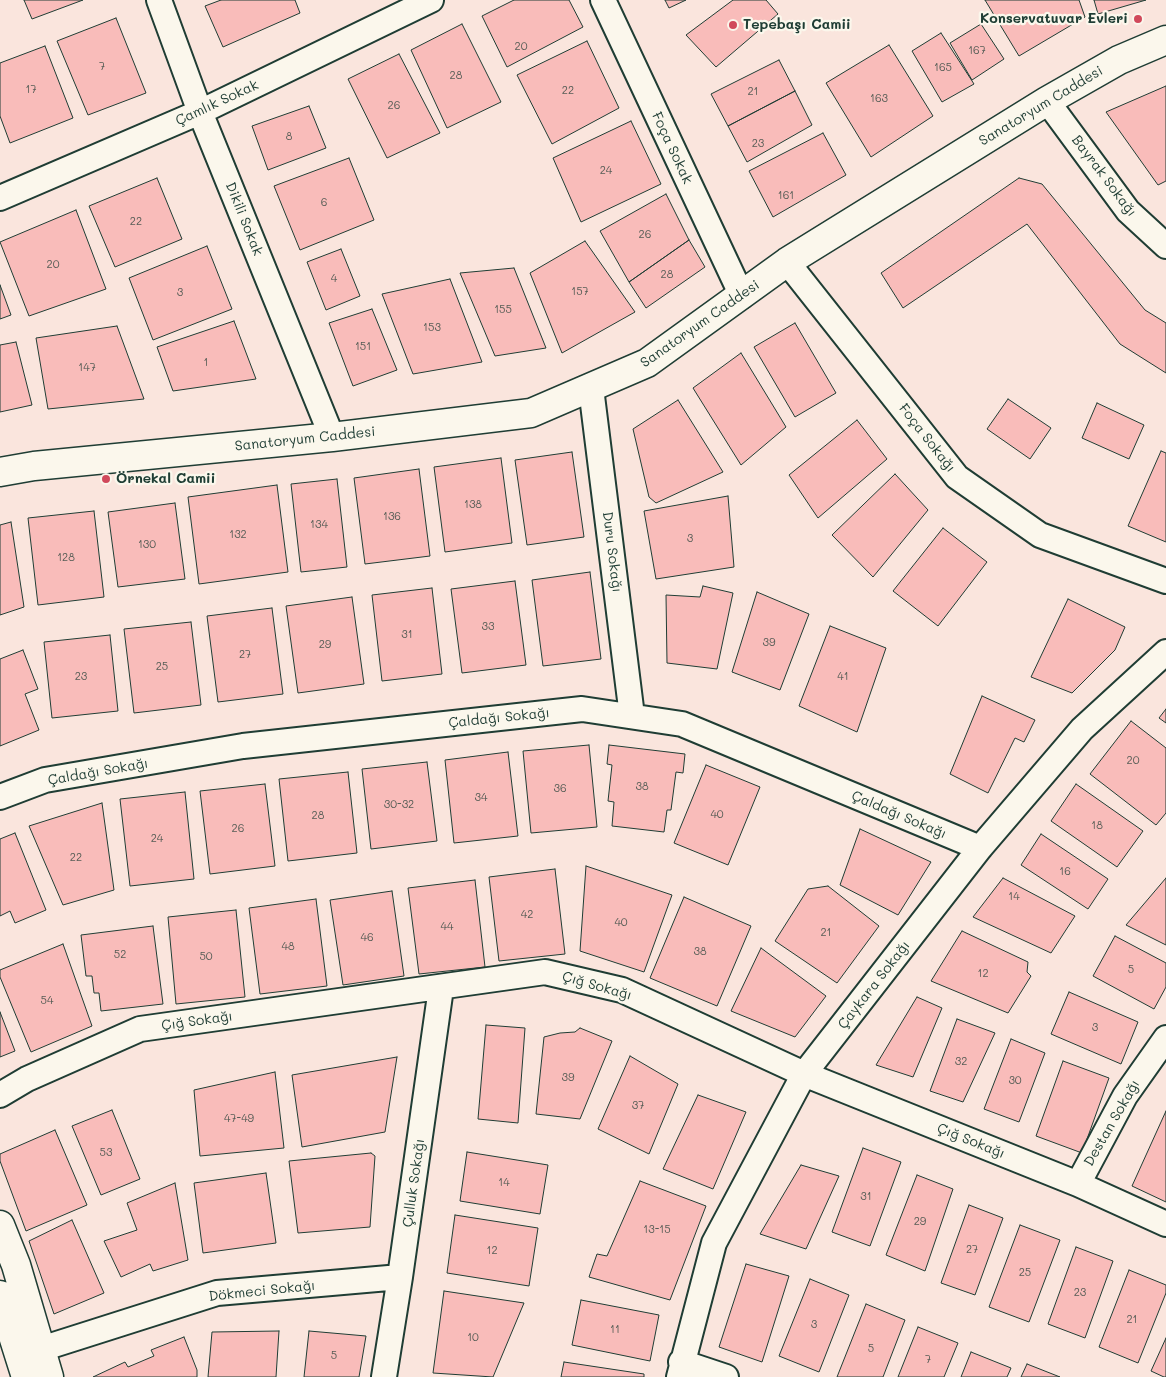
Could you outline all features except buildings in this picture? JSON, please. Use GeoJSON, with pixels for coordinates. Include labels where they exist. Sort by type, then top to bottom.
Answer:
{"type":"FeatureCollection","features":[{"type":"Feature","properties":{"kind":"main road","name":"Sanatoryum Caddesi"},"geometry":{"type":"LineString","coordinates":[[0,472],[34,466],[332,437],[532,413],[647,363],[787,262],[1048,101],[1119,60],[1166,40]]}},
{"type":"Feature","properties":{"kind":"main road"},"geometry":{"type":"LineString","coordinates":[[0,1225],[16,1265],[49,1377]]}},
{"type":"Feature","properties":{"kind":"main road"},"geometry":{"type":"LineString","coordinates":[[0,1295],[26,1377]]}},
{"type":"Feature","properties":{"kind":"street","name":"Dikili Sokak"},"geometry":{"type":"LineString","coordinates":[[159,0],[200,112],[332,437]]}},
{"type":"Feature","properties":{"kind":"street","name":"Çamlık Sokak"},"geometry":{"type":"LineString","coordinates":[[0,198],[200,112],[431,0]]}},
{"type":"Feature","properties":{"kind":"street","name":"Foça Sokak"},"geometry":{"type":"LineString","coordinates":[[603,0],[742,296]]}},
{"type":"Feature","properties":{"kind":"street","name":"Bayrak Sokağı"},"geometry":{"type":"LineString","coordinates":[[1048,101],[1128,211],[1166,246]]}},
{"type":"Feature","properties":{"kind":"street","name":"Foça Sokağı"},"geometry":{"type":"LineString","coordinates":[[787,262],[957,477],[1040,535],[1166,580]]}},
{"type":"Feature","properties":{"kind":"street","name":"Duru Sokağı"},"geometry":{"type":"LineString","coordinates":[[591,388],[632,716]]}},
{"type":"Feature","properties":{"kind":"street","name":"Çaykara Sokağı"},"geometry":{"type":"LineString","coordinates":[[680,1369],[714,1243],[804,1074],[980,848],[1082,730],[1166,652]]}},
{"type":"Feature","properties":{"kind":"street","name":"Çaldağı Sokağı"},"geometry":{"type":"LineString","coordinates":[[0,797],[45,780],[243,746],[582,709],[682,724],[980,848]]}},
{"type":"Feature","properties":{"kind":"street","name":"Çığ Sokağı"},"geometry":{"type":"LineString","coordinates":[[0,1095],[27,1079],[140,1029],[545,972],[622,990],[804,1074],[1078,1184],[1166,1224]]}},
{"type":"Feature","properties":{"kind":"street","name":"Çulluk Sokağı"},"geometry":{"type":"LineString","coordinates":[[384,1377],[441,988]]}},
{"type":"Feature","properties":{"kind":"street","name":"Destan Sokağı"},"geometry":{"type":"LineString","coordinates":[[1078,1184],[1125,1096],[1166,1038]]}},
{"type":"Feature","properties":{"kind":"street","name":"Dökmeci Sokağı"},"geometry":{"type":"LineString","coordinates":[[41,1349],[217,1293],[400,1277]]}},
{"type":"Feature","properties":{"kind":"street"},"geometry":{"type":"LineString","coordinates":[[680,1369],[726,1377]]}},
{"type":"Feature","properties":{"kind":"place","name":"Konservatuvar Evleri"},"geometry":{"type":"Point","coordinates":[1138,19]}},
{"type":"Feature","properties":{"kind":"place","name":"Tepebaşı Camii"},"geometry":{"type":"Point","coordinates":[733,25]}},
{"type":"Feature","properties":{"kind":"place","name":"Örnekal Camii"},"geometry":{"type":"Point","coordinates":[106,479]}}]}
